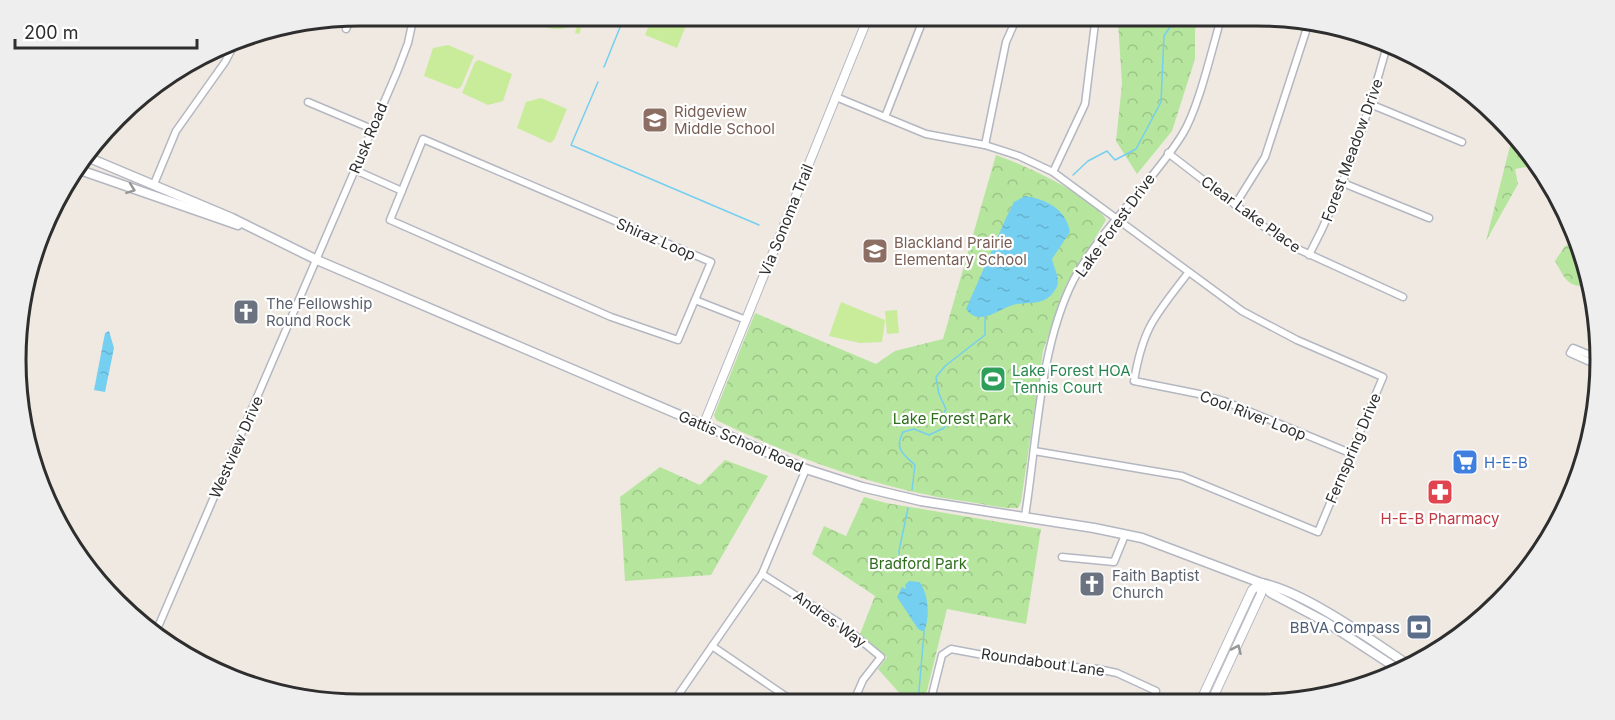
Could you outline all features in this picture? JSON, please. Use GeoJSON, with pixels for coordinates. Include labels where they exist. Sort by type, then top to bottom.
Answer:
{"type":"FeatureCollection","features":[{"type":"Feature","properties":{"kind":"main road","name":"Gattis School Road"},"geometry":{"type":"LineString","coordinates":[[93,159],[232,218],[245,227]]}},
{"type":"Feature","properties":{"kind":"main road","name":"Gattis School Road"},"geometry":{"type":"LineString","coordinates":[[84,171],[219,220],[245,227],[806,469],[898,496],[1125,534],[1182,552],[1261,584],[1275,586],[1335,618],[1402,661]]}},
{"type":"Feature","properties":{"kind":"main road","name":"Gattis School Road"},"geometry":{"type":"LineString","coordinates":[[1261,584],[1271,593],[1313,614],[1393,665]]}},
{"type":"Feature","properties":{"kind":"street","name":"Rusk Road"},"geometry":{"type":"LineString","coordinates":[[317,260],[408,43],[412,26]]}},
{"type":"Feature","properties":{"kind":"street","name":"Via Sonoma Trail"},"geometry":{"type":"LineString","coordinates":[[704,426],[865,26]]}},
{"type":"Feature","properties":{"kind":"street"},"geometry":{"type":"LineString","coordinates":[[885,117],[921,26]]}},
{"type":"Feature","properties":{"kind":"street"},"geometry":{"type":"LineString","coordinates":[[985,145],[1006,42],[1013,26]]}},
{"type":"Feature","properties":{"kind":"street"},"geometry":{"type":"LineString","coordinates":[[1053,172],[1085,104],[1095,26]]}},
{"type":"Feature","properties":{"kind":"street","name":"Lake Forest Drive"},"geometry":{"type":"LineString","coordinates":[[1025,516],[1046,374],[1062,309],[1074,281],[1168,153],[1189,119],[1219,26]]}},
{"type":"Feature","properties":{"kind":"street"},"geometry":{"type":"LineString","coordinates":[[1235,205],[1265,157],[1307,29]]}},
{"type":"Feature","properties":{"kind":"street"},"geometry":{"type":"LineString","coordinates":[[154,184],[176,131],[230,52]]}},
{"type":"Feature","properties":{"kind":"street","name":"Forest Meadow Drive"},"geometry":{"type":"LineString","coordinates":[[1309,255],[1343,183],[1385,52]]}},
{"type":"Feature","properties":{"kind":"street","name":"Fernspring Drive"},"geometry":{"type":"LineString","coordinates":[[836,97],[926,134],[985,145],[1019,156],[1053,172],[1242,311],[1269,326],[1383,377],[1318,532],[1182,476],[1034,451]]}},
{"type":"Feature","properties":{"kind":"street"},"geometry":{"type":"LineString","coordinates":[[308,102],[372,129]]}},
{"type":"Feature","properties":{"kind":"street"},"geometry":{"type":"LineString","coordinates":[[1370,104],[1462,142]]}},
{"type":"Feature","properties":{"kind":"street","name":"Shiraz Loop"},"geometry":{"type":"LineString","coordinates":[[423,139],[711,262],[695,300],[678,340],[627,323],[390,220],[423,139]]}},
{"type":"Feature","properties":{"kind":"street","name":"Clear Lake Place"},"geometry":{"type":"LineString","coordinates":[[1168,153],[1279,238],[1309,255],[1403,297]]}},
{"type":"Feature","properties":{"kind":"street"},"geometry":{"type":"LineString","coordinates":[[355,170],[402,191]]}},
{"type":"Feature","properties":{"kind":"street"},"geometry":{"type":"LineString","coordinates":[[1343,183],[1429,218]]}},
{"type":"Feature","properties":{"kind":"street","name":"Westview Drive"},"geometry":{"type":"LineString","coordinates":[[158,627],[317,260]]}},
{"type":"Feature","properties":{"kind":"street","name":"Cool River Loop"},"geometry":{"type":"LineString","coordinates":[[1188,273],[1144,334],[1134,381],[1224,401],[1350,453]]}},
{"type":"Feature","properties":{"kind":"street"},"geometry":{"type":"LineString","coordinates":[[695,300],[746,321]]}},
{"type":"Feature","properties":{"kind":"street"},"geometry":{"type":"LineString","coordinates":[[1590,355],[1573,348],[1570,353],[1590,362]]}},
{"type":"Feature","properties":{"kind":"street"},"geometry":{"type":"LineString","coordinates":[[679,694],[762,574],[806,469]]}},
{"type":"Feature","properties":{"kind":"street"},"geometry":{"type":"LineString","coordinates":[[1062,557],[1114,562],[1125,534]]}},
{"type":"Feature","properties":{"kind":"street","name":"Andres Way"},"geometry":{"type":"LineString","coordinates":[[762,574],[841,624],[880,657],[863,680],[857,694]]}},
{"type":"Feature","properties":{"kind":"street"},"geometry":{"type":"LineString","coordinates":[[1204,694],[1252,590],[1261,584],[1262,594],[1215,694]]}},
{"type":"Feature","properties":{"kind":"street"},"geometry":{"type":"LineString","coordinates":[[712,646],[782,694]]}},
{"type":"Feature","properties":{"kind":"street","name":"Roundabout Lane"},"geometry":{"type":"LineString","coordinates":[[932,694],[942,655],[951,649],[1026,663],[1107,670],[1156,691],[1155,694]]}},
{"type":"Feature","properties":{"kind":"street"},"geometry":{"type":"LineString","coordinates":[[1217,664],[1227,670]]}},
{"type":"Feature","properties":{"kind":"green space"},"geometry":{"type":"Polygon","coordinates":[[[544,26],[572,26],[559,29],[544,26]]]}},
{"type":"Feature","properties":{"kind":"green space"},"geometry":{"type":"Polygon","coordinates":[[[577,26],[582,26],[579,34],[575,33],[577,26]]]}},
{"type":"Feature","properties":{"kind":"green space"},"geometry":{"type":"Polygon","coordinates":[[[649,26],[686,26],[677,48],[645,35],[649,26]]]}},
{"type":"Feature","properties":{"kind":"green space"},"geometry":{"type":"Polygon","coordinates":[[[1118,26],[1197,26],[1195,59],[1172,131],[1137,174],[1116,141],[1122,84],[1118,26]]]}},
{"type":"Feature","properties":{"kind":"green space"},"geometry":{"type":"Polygon","coordinates":[[[448,45],[474,56],[461,87],[457,89],[424,76],[433,48],[448,45]]]}},
{"type":"Feature","properties":{"kind":"green space"},"geometry":{"type":"Polygon","coordinates":[[[479,60],[512,74],[503,101],[488,105],[462,93],[475,62],[479,60]]]}},
{"type":"Feature","properties":{"kind":"green space"},"geometry":{"type":"Polygon","coordinates":[[[541,98],[567,109],[554,140],[550,143],[517,128],[526,102],[541,98]]]}},
{"type":"Feature","properties":{"kind":"green space"},"geometry":{"type":"Polygon","coordinates":[[[1510,146],[1528,167],[1515,169],[1518,184],[1486,241],[1510,146]]]}},
{"type":"Feature","properties":{"kind":"green space","name":"Lake Forest Park"},"geometry":{"type":"Polygon","coordinates":[[[996,155],[1057,182],[1088,201],[1106,220],[1066,285],[1043,351],[1021,502],[1018,508],[997,507],[930,495],[867,480],[806,459],[716,420],[714,415],[755,313],[876,364],[895,351],[943,339],[996,155]]]}},
{"type":"Feature","properties":{"kind":"green space"},"geometry":{"type":"Polygon","coordinates":[[[1569,245],[1572,252],[1581,286],[1569,282],[1555,261],[1565,246],[1569,245]]]}},
{"type":"Feature","properties":{"kind":"green space"},"geometry":{"type":"Polygon","coordinates":[[[841,302],[885,320],[882,342],[860,343],[829,336],[841,302]]]}},
{"type":"Feature","properties":{"kind":"green space"},"geometry":{"type":"Polygon","coordinates":[[[897,310],[899,333],[887,334],[885,311],[897,310]]]}},
{"type":"Feature","properties":{"kind":"green space"},"geometry":{"type":"Polygon","coordinates":[[[725,460],[768,476],[711,575],[625,581],[620,497],[660,467],[700,485],[725,460]]]}},
{"type":"Feature","properties":{"kind":"green space","name":"Bradford Park"},"geometry":{"type":"Polygon","coordinates":[[[864,497],[886,503],[1041,529],[1026,624],[947,609],[926,694],[900,694],[878,669],[887,657],[860,634],[875,596],[812,554],[824,526],[846,536],[864,497]]]}},
{"type":"Feature","properties":{"kind":"water"},"geometry":{"type":"Polygon","coordinates":[[[1025,196],[1054,206],[1068,224],[1070,232],[1052,259],[1058,279],[1057,286],[1051,295],[1038,302],[1017,304],[985,317],[972,315],[966,309],[1006,218],[1014,202],[1025,196]]]}},
{"type":"Feature","properties":{"kind":"water"},"geometry":{"type":"Polygon","coordinates":[[[109,331],[114,348],[105,392],[94,390],[105,333],[109,331]]]}},
{"type":"Feature","properties":{"kind":"water"},"geometry":{"type":"Polygon","coordinates":[[[909,581],[919,582],[925,592],[928,614],[924,632],[918,629],[897,597],[902,587],[906,589],[905,585],[909,581]]]}},
{"type":"Feature","properties":{"kind":"waterway"},"geometry":{"type":"LineString","coordinates":[[604,67],[621,26]]}},
{"type":"Feature","properties":{"kind":"waterway"},"geometry":{"type":"LineString","coordinates":[[1073,175],[1088,161],[1107,151],[1115,160],[1136,149],[1161,102],[1164,36],[1171,26]]}},
{"type":"Feature","properties":{"kind":"waterway"},"geometry":{"type":"LineString","coordinates":[[598,82],[571,145],[759,225]]}},
{"type":"Feature","properties":{"kind":"waterway"},"geometry":{"type":"LineString","coordinates":[[912,490],[915,465],[901,451],[900,438],[903,432],[914,429],[929,435],[944,428],[945,424],[939,421],[946,409],[939,394],[936,377],[945,366],[985,335],[985,315]]}},
{"type":"Feature","properties":{"kind":"waterway"},"geometry":{"type":"LineString","coordinates":[[900,564],[899,551],[908,508]]}},
{"type":"Feature","properties":{"kind":"waterway"},"geometry":{"type":"LineString","coordinates":[[919,694],[924,632]]}},
{"type":"Feature","properties":{"kind":"place","name":"Ridgeview Middle School"},"geometry":{"type":"Point","coordinates":[655,120]}},
{"type":"Feature","properties":{"kind":"place","name":"Blackland Prairie Elementary School"},"geometry":{"type":"Point","coordinates":[875,251]}},
{"type":"Feature","properties":{"kind":"place","name":"The Fellowship Round Rock"},"geometry":{"type":"Point","coordinates":[246,312]}},
{"type":"Feature","properties":{"kind":"place","name":"Lake Forest HOA Tennis Court"},"geometry":{"type":"Point","coordinates":[993,379]}},
{"type":"Feature","properties":{"kind":"place","name":"H-E-B"},"geometry":{"type":"Point","coordinates":[1465,462]}},
{"type":"Feature","properties":{"kind":"place","name":"H-E-B Pharmacy"},"geometry":{"type":"Point","coordinates":[1440,492]}},
{"type":"Feature","properties":{"kind":"place","name":"Faith Baptist Church"},"geometry":{"type":"Point","coordinates":[1092,584]}},
{"type":"Feature","properties":{"kind":"place","name":"BBVA Compass"},"geometry":{"type":"Point","coordinates":[1419,627]}}]}
